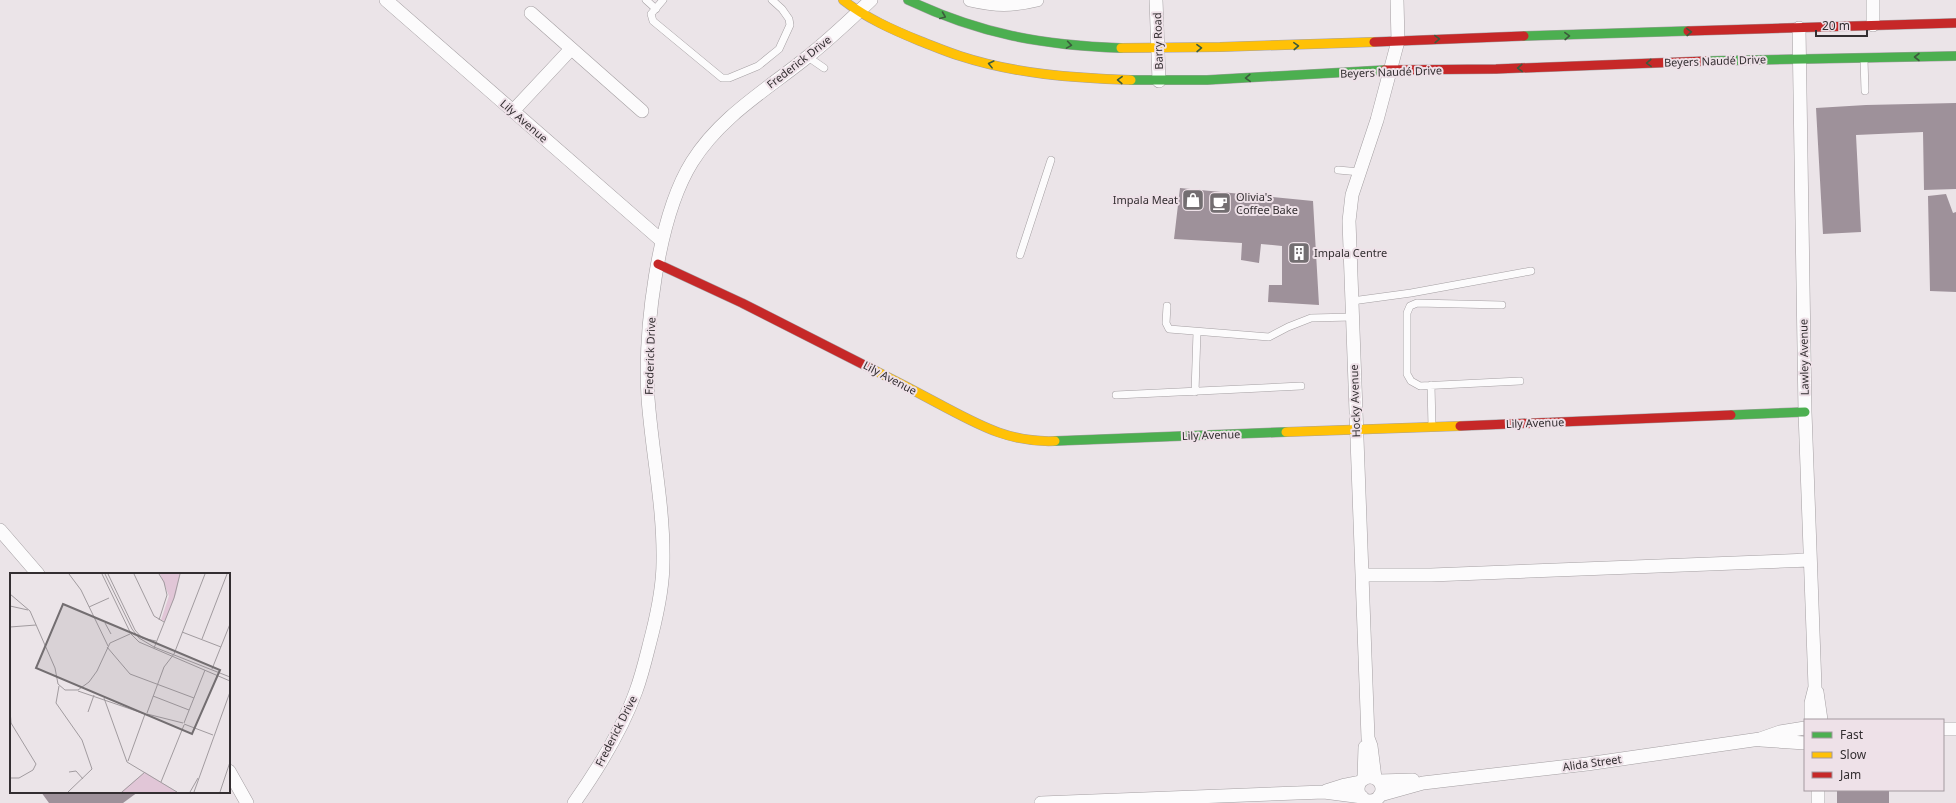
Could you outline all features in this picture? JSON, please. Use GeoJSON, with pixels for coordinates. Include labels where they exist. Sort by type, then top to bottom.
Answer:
{"type":"FeatureCollection","features":[{"type":"Feature","properties":{"kind":"main road","name":"Beyers Naudé Drive"},"geometry":{"type":"LineString","coordinates":[[843,0],[858,12],[925,45],[1014,70],[1075,78],[1159,81],[1287,77],[1391,70],[1495,69],[1800,58],[1956,56]]}},
{"type":"Feature","properties":{"kind":"main road"},"geometry":{"type":"LineString","coordinates":[[908,0],[959,22],[1005,35],[1081,47],[1157,49],[1257,48],[1398,41],[1956,23]]}},
{"type":"Feature","properties":{"kind":"main road","name":"Lily Avenue"},"geometry":{"type":"LineString","coordinates":[[658,264],[773,317],[988,430],[1010,438],[1042,442],[1356,431],[1805,412]]}},
{"type":"Feature","properties":{"kind":"street","name":"Lily Avenue"},"geometry":{"type":"LineString","coordinates":[[386,0],[662,241]]}},
{"type":"Feature","properties":{"kind":"street","name":"Frederick Drive"},"geometry":{"type":"LineString","coordinates":[[574,803],[593,777],[626,714],[636,691],[659,606],[663,564],[663,523],[648,399],[647,373],[651,310],[662,241],[672,202],[681,181],[706,141],[744,105],[808,57],[871,0]]}},
{"type":"Feature","properties":{"kind":"street"},"geometry":{"type":"LineString","coordinates":[[970,0],[987,4],[1014,5],[1037,0]]}},
{"type":"Feature","properties":{"kind":"street","name":"Barry Road"},"geometry":{"type":"LineString","coordinates":[[1156,0],[1159,81]]}},
{"type":"Feature","properties":{"kind":"street","name":"Hocky Avenue"},"geometry":{"type":"LineString","coordinates":[[1370,780],[1371,746],[1368,738],[1349,208],[1391,70],[1398,41],[1397,0]]}},
{"type":"Feature","properties":{"kind":"street"},"geometry":{"type":"LineString","coordinates":[[1873,0],[1873,25]]}},
{"type":"Feature","properties":{"kind":"street"},"geometry":{"type":"LineString","coordinates":[[531,13],[642,111]]}},
{"type":"Feature","properties":{"kind":"street","name":"Lawley Avenue"},"geometry":{"type":"LineString","coordinates":[[1799,28],[1805,412],[1815,687],[1811,703],[1810,719]]}},
{"type":"Feature","properties":{"kind":"street"},"geometry":{"type":"LineString","coordinates":[[512,111],[571,49]]}},
{"type":"Feature","properties":{"kind":"street"},"geometry":{"type":"LineString","coordinates":[[0,530],[37,573]]}},
{"type":"Feature","properties":{"kind":"street"},"geometry":{"type":"LineString","coordinates":[[1362,575],[1431,575],[1810,560]]}},
{"type":"Feature","properties":{"kind":"street","name":"Lawley Avenue"},"geometry":{"type":"LineString","coordinates":[[1815,687],[1818,695],[1821,719]]}},
{"type":"Feature","properties":{"kind":"street","name":"Alida Street"},"geometry":{"type":"LineString","coordinates":[[1041,803],[1324,792],[1371,800],[1423,783],[1587,764],[1760,739],[1780,732],[1804,729]]}},
{"type":"Feature","properties":{"kind":"street"},"geometry":{"type":"LineString","coordinates":[[1944,729],[1956,729]]}},
{"type":"Feature","properties":{"kind":"street","name":"Alida Street"},"geometry":{"type":"LineString","coordinates":[[1760,739],[1804,742]]}},
{"type":"Feature","properties":{"kind":"street"},"geometry":{"type":"LineString","coordinates":[[230,773],[247,803]]}},
{"type":"Feature","properties":{"kind":"street"},"geometry":{"type":"LineString","coordinates":[[1370,780],[1382,790],[1371,800],[1359,793],[1370,780]]}},
{"type":"Feature","properties":{"kind":"street","name":"Alida Street"},"geometry":{"type":"LineString","coordinates":[[1324,792],[1345,785],[1370,780],[1416,780],[1423,783]]}},
{"type":"Feature","properties":{"kind":"street"},"geometry":{"type":"LineString","coordinates":[[1818,791],[1818,803]]}},
{"type":"Feature","properties":{"kind":"lane"},"geometry":{"type":"LineString","coordinates":[[646,0],[656,9]]}},
{"type":"Feature","properties":{"kind":"lane"},"geometry":{"type":"LineString","coordinates":[[663,0],[651,14],[652,19],[662,30],[722,78],[729,78],[758,66],[779,49],[790,25],[789,19],[782,9],[772,0]]}},
{"type":"Feature","properties":{"kind":"lane"},"geometry":{"type":"LineString","coordinates":[[808,57],[824,68]]}},
{"type":"Feature","properties":{"kind":"lane"},"geometry":{"type":"LineString","coordinates":[[1864,57],[1865,90]]}},
{"type":"Feature","properties":{"kind":"lane"},"geometry":{"type":"LineString","coordinates":[[1020,255],[1051,160]]}},
{"type":"Feature","properties":{"kind":"lane"},"geometry":{"type":"LineString","coordinates":[[1338,170],[1360,172]]}},
{"type":"Feature","properties":{"kind":"lane"},"geometry":{"type":"LineString","coordinates":[[1352,301],[1411,293],[1531,271]]}},
{"type":"Feature","properties":{"kind":"lane"},"geometry":{"type":"LineString","coordinates":[[1502,305],[1417,303],[1410,306],[1407,313],[1407,374],[1411,381],[1420,386],[1520,381]]}},
{"type":"Feature","properties":{"kind":"lane"},"geometry":{"type":"LineString","coordinates":[[1167,306],[1166,327],[1197,332],[1269,337],[1288,327],[1311,318],[1352,317]]}},
{"type":"Feature","properties":{"kind":"lane"},"geometry":{"type":"LineString","coordinates":[[1196,392],[1197,332]]}},
{"type":"Feature","properties":{"kind":"lane"},"geometry":{"type":"LineString","coordinates":[[1431,385],[1432,428]]}},
{"type":"Feature","properties":{"kind":"lane"},"geometry":{"type":"LineString","coordinates":[[1116,396],[1301,386]]}},
{"type":"Feature","properties":{"kind":"building"},"geometry":{"type":"Polygon","coordinates":[[[1956,103],[1956,189],[1924,190],[1923,132],[1856,135],[1861,232],[1823,234],[1816,108],[1866,105],[1956,103]]]}},
{"type":"Feature","properties":{"kind":"building","name":"Impala Centre"},"geometry":{"type":"Polygon","coordinates":[[[1180,188],[1313,201],[1319,305],[1268,302],[1269,285],[1282,285],[1282,246],[1261,244],[1259,263],[1241,260],[1242,243],[1174,239],[1180,188]]]}},
{"type":"Feature","properties":{"kind":"building"},"geometry":{"type":"Polygon","coordinates":[[[1946,194],[1953,213],[1956,212],[1956,292],[1930,291],[1928,196],[1946,194]]]}},
{"type":"Feature","properties":{"kind":"building"},"geometry":{"type":"Polygon","coordinates":[[[1837,791],[1889,791],[1889,803],[1837,803],[1837,791]]]}},
{"type":"Feature","properties":{"kind":"building"},"geometry":{"type":"Polygon","coordinates":[[[42,793],[137,793],[123,803],[49,803],[42,793]]]}},
{"type":"Feature","properties":{"kind":"traffic: fast"},"geometry":{"type":"LineString","coordinates":[[908,0],[960,21],[1012,36],[1064,44],[1121,48]]}},
{"type":"Feature","properties":{"kind":"traffic: fast"},"geometry":{"type":"LineString","coordinates":[[1524,36],[1688,31]]}},
{"type":"Feature","properties":{"kind":"traffic: fast"},"geometry":{"type":"LineString","coordinates":[[1707,61],[1956,56]]}},
{"type":"Feature","properties":{"kind":"traffic: fast"},"geometry":{"type":"LineString","coordinates":[[1131,80],[1207,80],[1385,70]]}},
{"type":"Feature","properties":{"kind":"traffic: fast"},"geometry":{"type":"LineString","coordinates":[[1731,415],[1805,412]]}},
{"type":"Feature","properties":{"kind":"traffic: fast"},"geometry":{"type":"LineString","coordinates":[[1055,441],[1286,432]]}},
{"type":"Feature","properties":{"kind":"traffic: slow"},"geometry":{"type":"LineString","coordinates":[[843,0],[870,18],[920,41],[950,53],[981,62],[1044,74],[1131,80]]}},
{"type":"Feature","properties":{"kind":"traffic: slow"},"geometry":{"type":"LineString","coordinates":[[1121,48],[1220,47],[1374,42]]}},
{"type":"Feature","properties":{"kind":"traffic: slow"},"geometry":{"type":"LineString","coordinates":[[870,368],[982,426],[1009,436],[1039,441],[1055,441]]}},
{"type":"Feature","properties":{"kind":"traffic: slow"},"geometry":{"type":"LineString","coordinates":[[1286,432],[1460,426]]}},
{"type":"Feature","properties":{"kind":"traffic: jam"},"geometry":{"type":"LineString","coordinates":[[1688,31],[1956,23]]}},
{"type":"Feature","properties":{"kind":"traffic: jam"},"geometry":{"type":"LineString","coordinates":[[1374,42],[1524,36]]}},
{"type":"Feature","properties":{"kind":"traffic: jam"},"geometry":{"type":"LineString","coordinates":[[1385,70],[1496,69],[1707,61]]}},
{"type":"Feature","properties":{"kind":"traffic: jam"},"geometry":{"type":"LineString","coordinates":[[658,264],[742,303],[870,368]]}},
{"type":"Feature","properties":{"kind":"traffic: jam"},"geometry":{"type":"LineString","coordinates":[[1460,426],[1731,415]]}},
{"type":"Feature","properties":{"kind":"place","name":"Impala Meat"},"geometry":{"type":"Point","coordinates":[1193,200]}},
{"type":"Feature","properties":{"kind":"place","name":"Olivia's Coffee Bake"},"geometry":{"type":"Point","coordinates":[1220,203]}},
{"type":"Feature","properties":{"kind":"place","name":"Impala Centre"},"geometry":{"type":"Point","coordinates":[1299,253]}}]}
